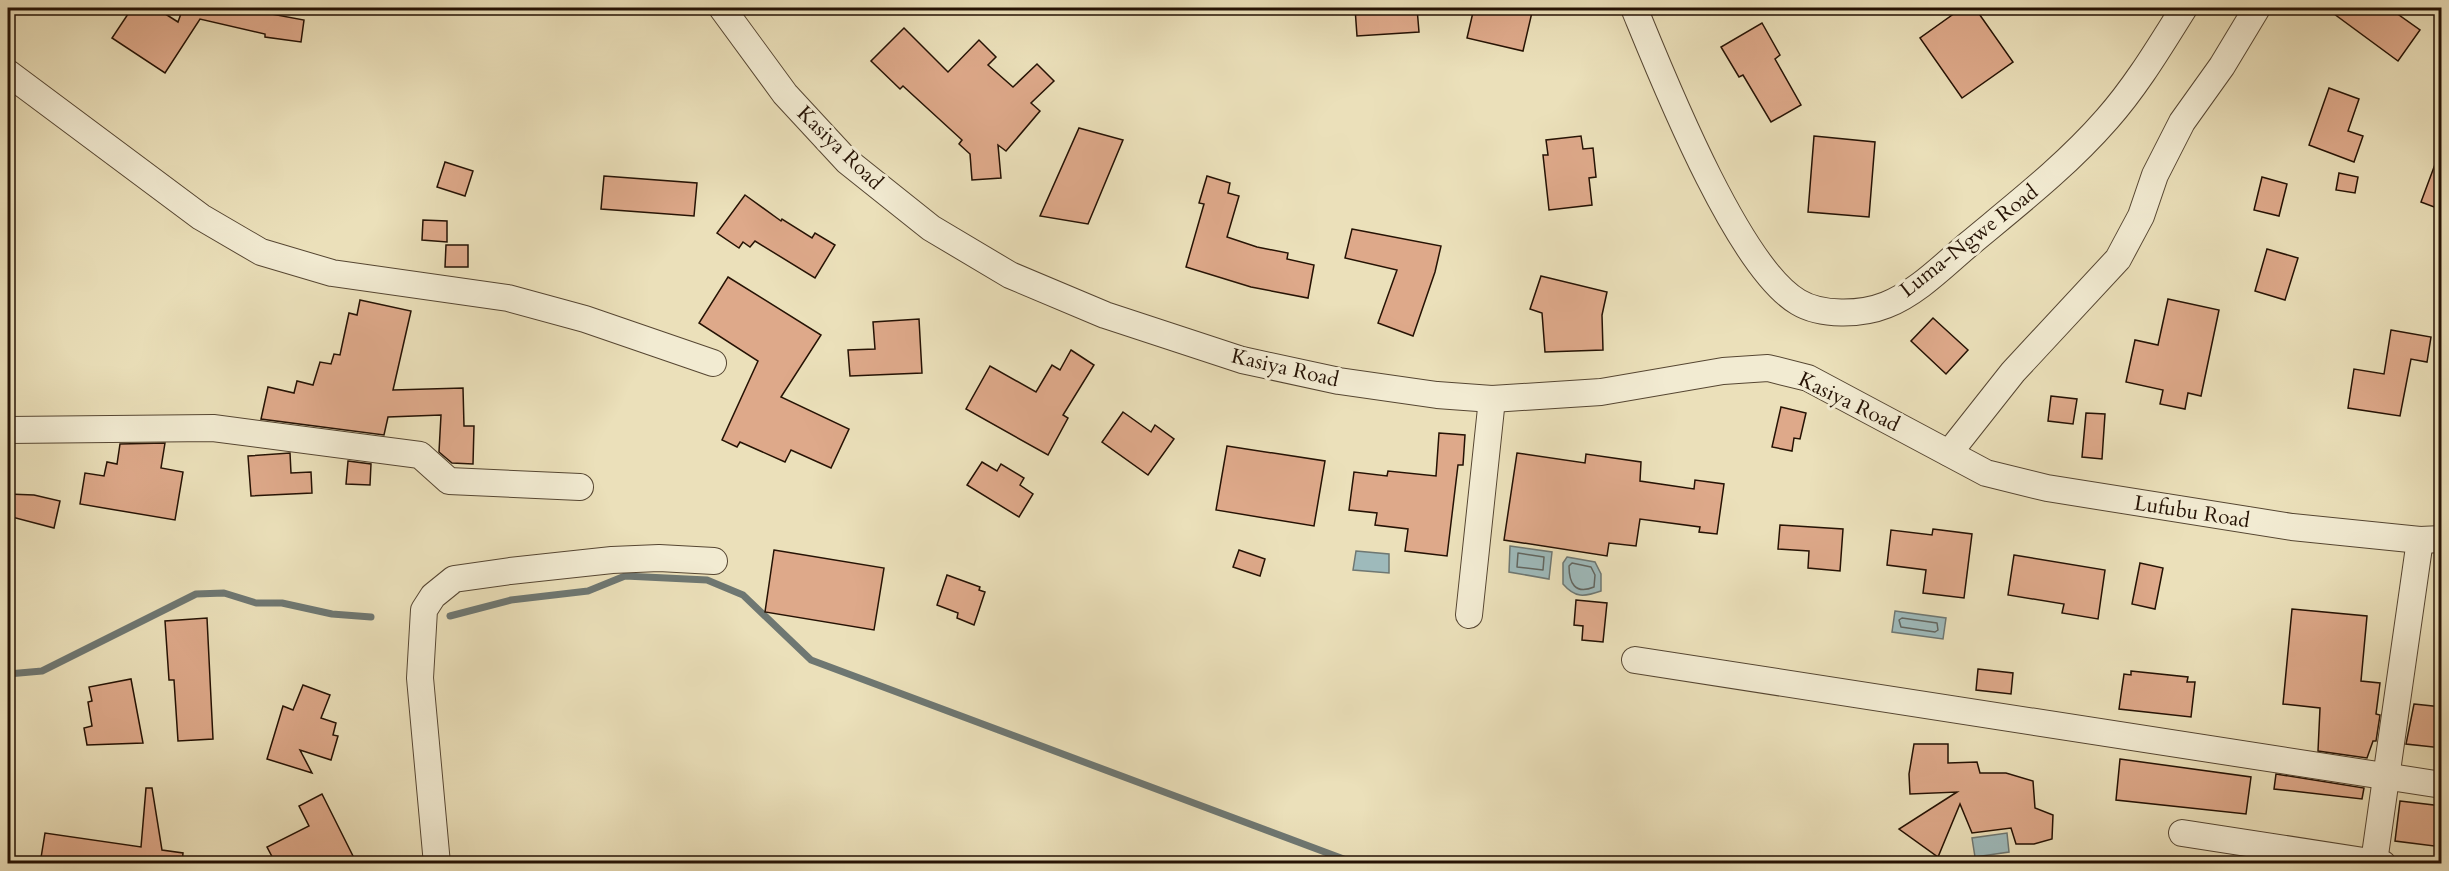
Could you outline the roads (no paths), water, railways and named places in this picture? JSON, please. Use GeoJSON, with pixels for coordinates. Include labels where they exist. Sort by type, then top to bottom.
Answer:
{"type":"FeatureCollection","features":[{"type":"Feature","properties":{"kind":"street","name":"Kasiya Road"},"geometry":{"type":"LineString","coordinates":[[722,8],[784,94],[847,161],[932,228],[1010,275],[1105,315],[1242,360],[1339,381],[1437,395],[1492,399],[1600,392],[1723,371],[1768,368],[1808,378],[1949,453]]}},
{"type":"Feature","properties":{"kind":"street","name":"Luma-Ngwe Road"},"geometry":{"type":"LineString","coordinates":[[1634,8],[1655,60],[1723,205],[1765,272],[1798,302],[1840,314],[1885,306],[1924,281],[2064,165],[2108,118],[2140,76],[2184,8]]}},
{"type":"Feature","properties":{"kind":"street"},"geometry":{"type":"LineString","coordinates":[[1949,453],[2013,372],[2118,259],[2141,216],[2155,176],[2182,122],[2222,66],[2257,8]]}},
{"type":"Feature","properties":{"kind":"street"},"geometry":{"type":"LineString","coordinates":[[8,73],[201,217],[261,252],[332,273],[508,298],[585,320],[713,363]]}},
{"type":"Feature","properties":{"kind":"street"},"geometry":{"type":"LineString","coordinates":[[1469,615],[1492,399]]}},
{"type":"Feature","properties":{"kind":"street"},"geometry":{"type":"LineString","coordinates":[[8,430],[213,428],[420,455],[449,481],[580,487]]}},
{"type":"Feature","properties":{"kind":"street","name":"Lufubu Road"},"geometry":{"type":"LineString","coordinates":[[1949,453],[1986,472],[2047,488],[2270,524],[2431,540]]}},
{"type":"Feature","properties":{"kind":"street"},"geometry":{"type":"LineString","coordinates":[[2182,833],[2378,863],[2386,778],[2431,540]]}},
{"type":"Feature","properties":{"kind":"street"},"geometry":{"type":"LineString","coordinates":[[437,864],[420,678],[424,610],[433,596],[454,579],[510,571],[636,559],[714,561]]}},
{"type":"Feature","properties":{"kind":"street"},"geometry":{"type":"LineString","coordinates":[[1635,660],[2442,785]]}},
{"type":"Feature","properties":{"kind":"water"},"geometry":{"type":"Polygon","coordinates":[[[1510,546],[1552,552],[1549,579],[1509,572],[1510,546]]]}},
{"type":"Feature","properties":{"kind":"water"},"geometry":{"type":"Polygon","coordinates":[[[1356,551],[1389,554],[1389,573],[1353,570],[1356,551]]]}},
{"type":"Feature","properties":{"kind":"water"},"geometry":{"type":"Polygon","coordinates":[[[1567,557],[1595,562],[1601,574],[1601,591],[1580,595],[1567,589],[1563,584],[1563,563],[1567,557]]]}},
{"type":"Feature","properties":{"kind":"water"},"geometry":{"type":"Polygon","coordinates":[[[1895,611],[1946,618],[1943,639],[1892,632],[1895,611]]]}},
{"type":"Feature","properties":{"kind":"water"},"geometry":{"type":"Polygon","coordinates":[[[2007,833],[2009,852],[1975,857],[1972,838],[2007,833]]]}},
{"type":"Feature","properties":{"kind":"waterway"},"geometry":{"type":"LineString","coordinates":[[450,616],[511,600],[588,591],[625,576],[707,580],[743,595],[811,660],[1357,864]]}},
{"type":"Feature","properties":{"kind":"waterway"},"geometry":{"type":"LineString","coordinates":[[8,674],[42,671],[196,594],[224,593],[256,603],[282,603],[332,614],[371,617]]}}]}
